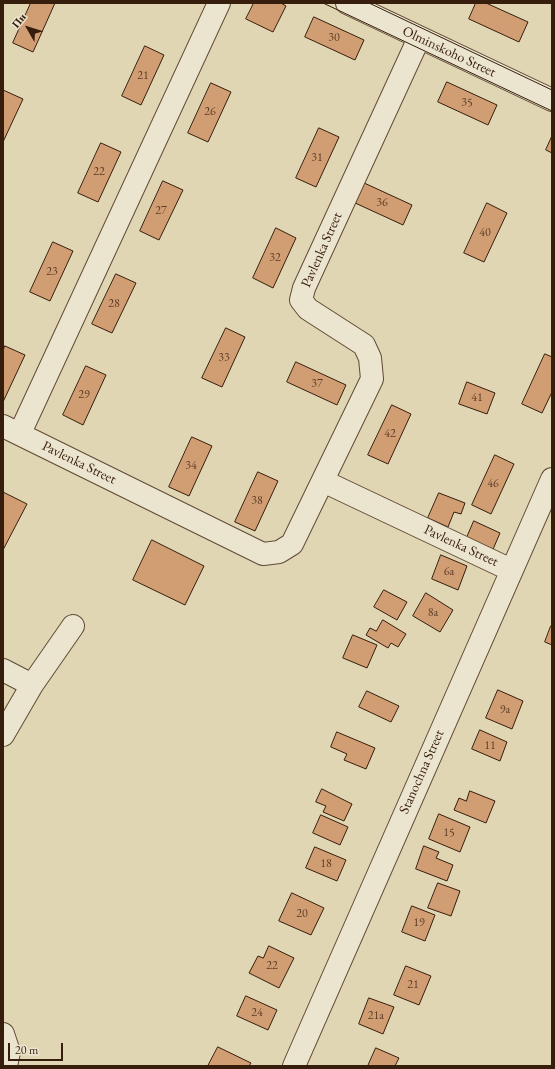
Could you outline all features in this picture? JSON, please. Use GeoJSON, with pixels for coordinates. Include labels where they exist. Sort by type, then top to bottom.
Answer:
{"type":"FeatureCollection","features":[{"type":"Feature","properties":{"kind":"street","name":"Pavlenka Street"},"geometry":{"type":"LineString","coordinates":[[218,3],[11,430],[263,554],[279,552],[292,544],[372,379],[370,358],[364,345],[308,309],[301,300],[304,288],[419,38]]}},
{"type":"Feature","properties":{"kind":"street","name":"Olminskoho Street"},"geometry":{"type":"LineString","coordinates":[[347,3],[552,100]]}},
{"type":"Feature","properties":{"kind":"street","name":"Stanochna Street"},"geometry":{"type":"LineString","coordinates":[[294,1066],[552,479]]}},
{"type":"Feature","properties":{"kind":"street","name":"Pavlenka Street"},"geometry":{"type":"LineString","coordinates":[[323,481],[511,570]]}},
{"type":"Feature","properties":{"kind":"street"},"geometry":{"type":"LineString","coordinates":[[3,735],[32,685],[73,626]]}},
{"type":"Feature","properties":{"kind":"street"},"geometry":{"type":"LineString","coordinates":[[3,670],[32,685]]}},
{"type":"Feature","properties":{"kind":"street"},"geometry":{"type":"LineString","coordinates":[[3,1034],[9,1052],[6,1066]]}},
{"type":"Feature","properties":{"kind":"building"},"geometry":{"type":"Polygon","coordinates":[[[31,3],[55,3],[33,52],[13,43],[31,3]]]}},
{"type":"Feature","properties":{"kind":"building"},"geometry":{"type":"Polygon","coordinates":[[[254,3],[281,3],[286,6],[273,32],[246,19],[254,3]]]}},
{"type":"Feature","properties":{"kind":"building"},"geometry":{"type":"Polygon","coordinates":[[[476,3],[486,3],[528,22],[519,42],[469,19],[476,3]]]}},
{"type":"Feature","properties":{"kind":"building"},"geometry":{"type":"Polygon","coordinates":[[[314,17],[364,40],[355,60],[305,37],[314,17]]]}},
{"type":"Feature","properties":{"kind":"building"},"geometry":{"type":"Polygon","coordinates":[[[145,46],[164,55],[141,105],[122,96],[145,46]]]}},
{"type":"Feature","properties":{"kind":"building"},"geometry":{"type":"Polygon","coordinates":[[[447,82],[497,105],[488,125],[438,102],[447,82]]]}},
{"type":"Feature","properties":{"kind":"building"},"geometry":{"type":"Polygon","coordinates":[[[211,83],[231,92],[208,142],[188,133],[211,83]]]}},
{"type":"Feature","properties":{"kind":"building"},"geometry":{"type":"Polygon","coordinates":[[[3,90],[23,99],[3,142],[3,90]]]}},
{"type":"Feature","properties":{"kind":"building"},"geometry":{"type":"Polygon","coordinates":[[[319,128],[339,137],[316,187],[296,178],[319,128]]]}},
{"type":"Feature","properties":{"kind":"building"},"geometry":{"type":"Polygon","coordinates":[[[552,136],[552,153],[546,150],[552,136]]]}},
{"type":"Feature","properties":{"kind":"building"},"geometry":{"type":"Polygon","coordinates":[[[101,143],[121,152],[98,202],[78,193],[101,143]]]}},
{"type":"Feature","properties":{"kind":"building"},"geometry":{"type":"Polygon","coordinates":[[[163,181],[183,190],[159,240],[140,231],[163,181]]]}},
{"type":"Feature","properties":{"kind":"building"},"geometry":{"type":"Polygon","coordinates":[[[362,182],[412,205],[403,225],[353,202],[362,182]]]}},
{"type":"Feature","properties":{"kind":"building"},"geometry":{"type":"Polygon","coordinates":[[[487,203],[507,213],[484,262],[464,253],[487,203]]]}},
{"type":"Feature","properties":{"kind":"building"},"geometry":{"type":"Polygon","coordinates":[[[276,228],[296,238],[273,288],[253,278],[276,228]]]}},
{"type":"Feature","properties":{"kind":"building"},"geometry":{"type":"Polygon","coordinates":[[[53,242],[73,251],[50,301],[30,292],[53,242]]]}},
{"type":"Feature","properties":{"kind":"building"},"geometry":{"type":"Polygon","coordinates":[[[116,274],[136,283],[112,333],[92,324],[116,274]]]}},
{"type":"Feature","properties":{"kind":"building"},"geometry":{"type":"Polygon","coordinates":[[[226,328],[245,337],[222,387],[202,378],[226,328]]]}},
{"type":"Feature","properties":{"kind":"building"},"geometry":{"type":"Polygon","coordinates":[[[5,346],[25,355],[3,402],[3,351],[5,346]]]}},
{"type":"Feature","properties":{"kind":"building"},"geometry":{"type":"Polygon","coordinates":[[[545,354],[552,357],[552,392],[542,413],[522,404],[545,354]]]}},
{"type":"Feature","properties":{"kind":"building"},"geometry":{"type":"Polygon","coordinates":[[[296,362],[346,385],[337,405],[287,382],[296,362]]]}},
{"type":"Feature","properties":{"kind":"building"},"geometry":{"type":"Polygon","coordinates":[[[86,366],[106,375],[83,425],[63,415],[86,366]]]}},
{"type":"Feature","properties":{"kind":"building"},"geometry":{"type":"Polygon","coordinates":[[[467,382],[495,393],[487,414],[459,404],[467,382]]]}},
{"type":"Feature","properties":{"kind":"building"},"geometry":{"type":"Polygon","coordinates":[[[392,405],[411,414],[388,464],[368,455],[392,405]]]}},
{"type":"Feature","properties":{"kind":"building"},"geometry":{"type":"Polygon","coordinates":[[[192,437],[212,446],[189,496],[169,487],[192,437]]]}},
{"type":"Feature","properties":{"kind":"building"},"geometry":{"type":"Polygon","coordinates":[[[495,455],[514,464],[491,514],[472,505],[495,455]]]}},
{"type":"Feature","properties":{"kind":"building"},"geometry":{"type":"Polygon","coordinates":[[[258,472],[278,481],[255,531],[235,522],[258,472]]]}},
{"type":"Feature","properties":{"kind":"building"},"geometry":{"type":"Polygon","coordinates":[[[3,492],[27,504],[3,550],[3,492]]]}},
{"type":"Feature","properties":{"kind":"building"},"geometry":{"type":"Polygon","coordinates":[[[439,493],[465,503],[461,514],[454,512],[448,527],[428,518],[439,493]]]}},
{"type":"Feature","properties":{"kind":"building"},"geometry":{"type":"Polygon","coordinates":[[[474,521],[500,533],[491,554],[465,542],[474,521]]]}},
{"type":"Feature","properties":{"kind":"building"},"geometry":{"type":"Polygon","coordinates":[[[152,540],[204,566],[185,605],[133,580],[152,540]]]}},
{"type":"Feature","properties":{"kind":"building"},"geometry":{"type":"Polygon","coordinates":[[[441,555],[467,566],[458,590],[432,579],[441,555]]]}},
{"type":"Feature","properties":{"kind":"building"},"geometry":{"type":"Polygon","coordinates":[[[384,590],[407,602],[397,620],[374,607],[384,590]]]}},
{"type":"Feature","properties":{"kind":"building"},"geometry":{"type":"Polygon","coordinates":[[[426,593],[453,610],[440,632],[413,616],[426,593]]]}},
{"type":"Feature","properties":{"kind":"building"},"geometry":{"type":"Polygon","coordinates":[[[383,620],[406,634],[398,647],[391,643],[388,648],[366,635],[370,628],[376,631],[383,620]]]}},
{"type":"Feature","properties":{"kind":"building"},"geometry":{"type":"Polygon","coordinates":[[[552,626],[552,645],[545,642],[552,626]]]}},
{"type":"Feature","properties":{"kind":"building"},"geometry":{"type":"Polygon","coordinates":[[[353,635],[377,645],[367,668],[343,658],[353,635]]]}},
{"type":"Feature","properties":{"kind":"building"},"geometry":{"type":"Polygon","coordinates":[[[498,690],[523,701],[512,729],[486,718],[498,690]]]}},
{"type":"Feature","properties":{"kind":"building"},"geometry":{"type":"Polygon","coordinates":[[[367,691],[399,706],[391,722],[359,707],[367,691]]]}},
{"type":"Feature","properties":{"kind":"building"},"geometry":{"type":"Polygon","coordinates":[[[480,730],[507,742],[500,761],[472,749],[480,730]]]}},
{"type":"Feature","properties":{"kind":"building"},"geometry":{"type":"Polygon","coordinates":[[[337,732],[375,748],[366,769],[344,760],[347,754],[331,747],[337,732]]]}},
{"type":"Feature","properties":{"kind":"building"},"geometry":{"type":"Polygon","coordinates":[[[322,789],[352,804],[344,821],[323,812],[326,806],[316,802],[322,789]]]}},
{"type":"Feature","properties":{"kind":"building"},"geometry":{"type":"Polygon","coordinates":[[[470,791],[495,801],[486,823],[454,810],[459,798],[466,801],[470,791]]]}},
{"type":"Feature","properties":{"kind":"building"},"geometry":{"type":"Polygon","coordinates":[[[439,814],[470,827],[460,852],[429,839],[439,814]]]}},
{"type":"Feature","properties":{"kind":"building"},"geometry":{"type":"Polygon","coordinates":[[[321,815],[348,827],[340,845],[313,833],[321,815]]]}},
{"type":"Feature","properties":{"kind":"building"},"geometry":{"type":"Polygon","coordinates":[[[424,846],[439,852],[436,858],[453,865],[447,881],[416,869],[424,846]]]}},
{"type":"Feature","properties":{"kind":"building"},"geometry":{"type":"Polygon","coordinates":[[[315,847],[346,860],[337,881],[306,868],[315,847]]]}},
{"type":"Feature","properties":{"kind":"building"},"geometry":{"type":"Polygon","coordinates":[[[438,883],[460,891],[451,916],[428,908],[438,883]]]}},
{"type":"Feature","properties":{"kind":"building"},"geometry":{"type":"Polygon","coordinates":[[[292,893],[324,908],[311,935],[279,921],[292,893]]]}},
{"type":"Feature","properties":{"kind":"building"},"geometry":{"type":"Polygon","coordinates":[[[412,906],[435,915],[425,941],[402,932],[412,906]]]}},
{"type":"Feature","properties":{"kind":"building"},"geometry":{"type":"Polygon","coordinates":[[[269,946],[294,958],[279,988],[249,973],[258,956],[263,958],[269,946]]]}},
{"type":"Feature","properties":{"kind":"building"},"geometry":{"type":"Polygon","coordinates":[[[406,966],[431,976],[419,1005],[394,995],[406,966]]]}},
{"type":"Feature","properties":{"kind":"building"},"geometry":{"type":"Polygon","coordinates":[[[246,996],[277,1010],[268,1030],[237,1016],[246,996]]]}},
{"type":"Feature","properties":{"kind":"building"},"geometry":{"type":"Polygon","coordinates":[[[369,998],[394,1007],[383,1034],[359,1024],[369,998]]]}},
{"type":"Feature","properties":{"kind":"building"},"geometry":{"type":"Polygon","coordinates":[[[218,1047],[251,1063],[249,1066],[208,1066],[218,1047]]]}},
{"type":"Feature","properties":{"kind":"building"},"geometry":{"type":"Polygon","coordinates":[[[376,1048],[399,1058],[395,1066],[368,1066],[376,1048]]]}},
{"type":"Feature","properties":{"kind":"tram line"},"geometry":{"type":"LineString","coordinates":[[323,3],[552,111]]}},
{"type":"Feature","properties":{"kind":"tram line"},"geometry":{"type":"LineString","coordinates":[[369,3],[552,90]]}}]}
